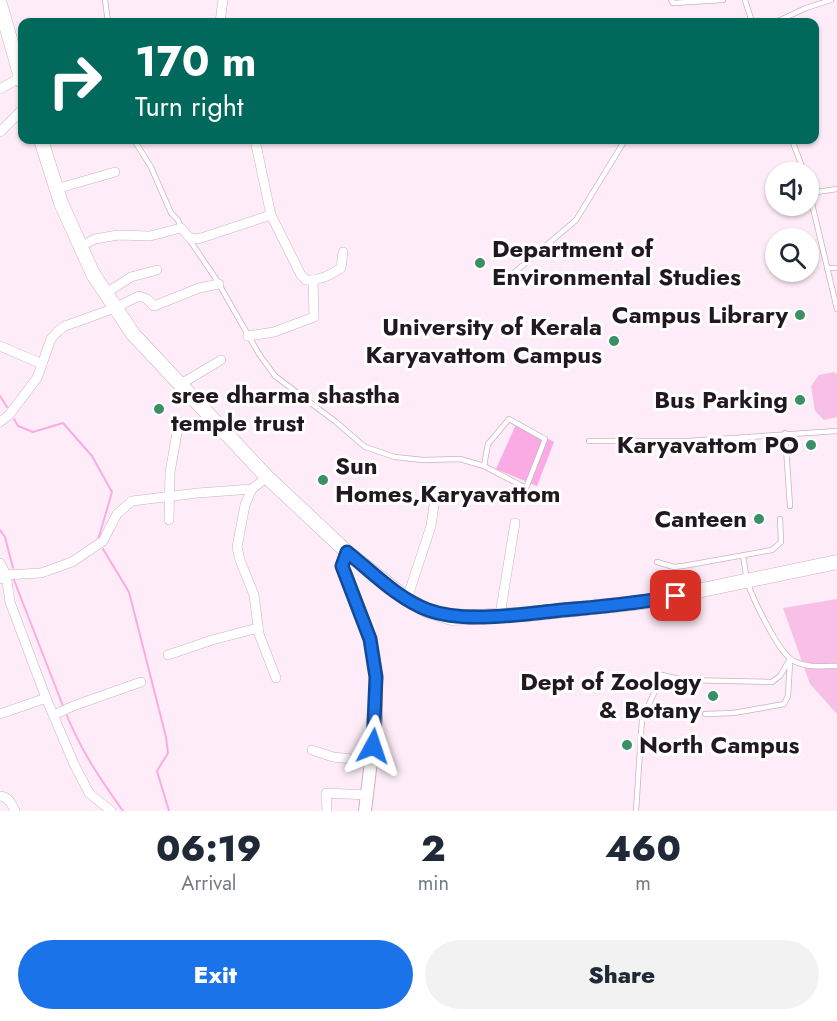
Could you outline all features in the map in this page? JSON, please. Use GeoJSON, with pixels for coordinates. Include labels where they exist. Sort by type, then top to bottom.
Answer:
{"type":"FeatureCollection","features":[{"type":"Feature","properties":{"kind":"main road"},"geometry":{"type":"LineString","coordinates":[[0,4],[5,40],[18,70]]}},
{"type":"Feature","properties":{"kind":"main road"},"geometry":{"type":"LineString","coordinates":[[42,144],[61,203],[93,274],[133,334],[267,477],[347,552],[406,599],[426,610],[452,618],[644,602],[748,582],[789,570],[837,562]]}},
{"type":"Feature","properties":{"kind":"main road"},"geometry":{"type":"LineString","coordinates":[[347,552],[342,566],[370,639],[376,677],[376,719],[365,811]]}},
{"type":"Feature","properties":{"kind":"street"},"geometry":{"type":"LineString","coordinates":[[221,18],[223,0]]}},
{"type":"Feature","properties":{"kind":"street"},"geometry":{"type":"LineString","coordinates":[[0,89],[18,81]]}},
{"type":"Feature","properties":{"kind":"street"},"geometry":{"type":"LineString","coordinates":[[0,132],[18,114]]}},
{"type":"Feature","properties":{"kind":"street"},"geometry":{"type":"LineString","coordinates":[[256,144],[271,215],[301,275],[306,280],[313,281],[332,274],[341,268],[343,252]]}},
{"type":"Feature","properties":{"kind":"street"},"geometry":{"type":"LineString","coordinates":[[56,189],[115,172]]}},
{"type":"Feature","properties":{"kind":"street"},"geometry":{"type":"LineString","coordinates":[[81,246],[96,239],[118,235],[150,236],[181,228],[190,238],[198,239],[271,215]]}},
{"type":"Feature","properties":{"kind":"street"},"geometry":{"type":"LineString","coordinates":[[105,293],[131,277],[157,270]]}},
{"type":"Feature","properties":{"kind":"street"},"geometry":{"type":"LineString","coordinates":[[248,336],[274,332],[314,317],[313,281]]}},
{"type":"Feature","properties":{"kind":"street"},"geometry":{"type":"LineString","coordinates":[[0,422],[9,415],[37,378],[51,339],[58,331],[139,296],[147,299],[154,306],[199,288],[219,284]]}},
{"type":"Feature","properties":{"kind":"street"},"geometry":{"type":"LineString","coordinates":[[0,346],[42,363]]}},
{"type":"Feature","properties":{"kind":"street"},"geometry":{"type":"LineString","coordinates":[[179,385],[221,360]]}},
{"type":"Feature","properties":{"kind":"street"},"geometry":{"type":"LineString","coordinates":[[169,520],[170,472],[179,422]]}},
{"type":"Feature","properties":{"kind":"street"},"geometry":{"type":"LineString","coordinates":[[267,477],[252,489],[245,505],[237,547],[254,595],[258,628],[276,678]]}},
{"type":"Feature","properties":{"kind":"street"},"geometry":{"type":"LineString","coordinates":[[3,577],[41,573],[72,562],[103,541],[117,514],[132,501],[252,489]]}},
{"type":"Feature","properties":{"kind":"street"},"geometry":{"type":"LineString","coordinates":[[406,599],[431,526],[434,505]]}},
{"type":"Feature","properties":{"kind":"street"},"geometry":{"type":"LineString","coordinates":[[500,615],[515,523]]}},
{"type":"Feature","properties":{"kind":"street"},"geometry":{"type":"LineString","coordinates":[[0,563],[10,602],[74,764],[90,793],[111,811]]}},
{"type":"Feature","properties":{"kind":"street"},"geometry":{"type":"LineString","coordinates":[[168,655],[258,628]]}},
{"type":"Feature","properties":{"kind":"street"},"geometry":{"type":"LineString","coordinates":[[54,715],[141,682]]}},
{"type":"Feature","properties":{"kind":"street"},"geometry":{"type":"LineString","coordinates":[[0,714],[46,698]]}},
{"type":"Feature","properties":{"kind":"street"},"geometry":{"type":"LineString","coordinates":[[312,750],[333,757],[372,761]]}},
{"type":"Feature","properties":{"kind":"street"},"geometry":{"type":"LineString","coordinates":[[327,811],[326,793],[367,795]]}},
{"type":"Feature","properties":{"kind":"street"},"geometry":{"type":"LineString","coordinates":[[0,796],[10,800],[15,811]]}},
{"type":"Feature","properties":{"kind":"lane"},"geometry":{"type":"LineString","coordinates":[[105,0],[107,18]]}},
{"type":"Feature","properties":{"kind":"lane"},"geometry":{"type":"LineString","coordinates":[[671,0],[673,3],[723,0]]}},
{"type":"Feature","properties":{"kind":"lane"},"geometry":{"type":"LineString","coordinates":[[745,0],[751,18]]}},
{"type":"Feature","properties":{"kind":"lane"},"geometry":{"type":"LineString","coordinates":[[785,18],[831,0]]}},
{"type":"Feature","properties":{"kind":"lane"},"geometry":{"type":"LineString","coordinates":[[137,144],[152,166],[171,213],[178,220],[219,284],[248,336],[275,376],[365,447],[395,457],[423,460],[460,459],[484,466],[526,488],[545,439],[509,419],[488,444],[484,466]]}},
{"type":"Feature","properties":{"kind":"lane"},"geometry":{"type":"LineString","coordinates":[[515,272],[576,220],[623,144]]}},
{"type":"Feature","properties":{"kind":"lane"},"geometry":{"type":"LineString","coordinates":[[794,144],[800,162]]}},
{"type":"Feature","properties":{"kind":"lane"},"geometry":{"type":"LineString","coordinates":[[819,190],[837,189]]}},
{"type":"Feature","properties":{"kind":"lane"},"geometry":{"type":"LineString","coordinates":[[815,216],[837,309]]}},
{"type":"Feature","properties":{"kind":"lane"},"geometry":{"type":"LineString","coordinates":[[827,267],[837,268]]}},
{"type":"Feature","properties":{"kind":"lane"},"geometry":{"type":"LineString","coordinates":[[589,441],[688,441],[837,430]]}},
{"type":"Feature","properties":{"kind":"lane"},"geometry":{"type":"LineString","coordinates":[[785,433],[790,506]]}},
{"type":"Feature","properties":{"kind":"lane"},"geometry":{"type":"LineString","coordinates":[[657,562],[674,567],[683,566],[743,557],[778,547],[782,536],[780,519]]}},
{"type":"Feature","properties":{"kind":"lane"},"geometry":{"type":"LineString","coordinates":[[743,557],[748,582],[774,637],[790,659],[803,665],[837,666]]}},
{"type":"Feature","properties":{"kind":"lane"},"geometry":{"type":"LineString","coordinates":[[705,714],[784,704],[788,696],[790,659]]}},
{"type":"Feature","properties":{"kind":"lane"},"geometry":{"type":"LineString","coordinates":[[636,811],[642,720],[662,675],[682,680],[772,682],[780,676],[790,659]]}},
{"type":"Feature","properties":{"kind":"shaded area"},"geometry":{"type":"Polygon","coordinates":[[[834,372],[837,374],[837,417],[824,420],[815,411],[811,386],[819,375],[834,372]]]}},
{"type":"Feature","properties":{"kind":"shaded area"},"geometry":{"type":"Polygon","coordinates":[[[517,422],[554,442],[537,486],[496,469],[517,422]]]}},
{"type":"Feature","properties":{"kind":"shaded area"},"geometry":{"type":"Polygon","coordinates":[[[837,599],[837,714],[810,684],[783,608],[837,599]]]}},
{"type":"Feature","properties":{"kind":"waterway"},"geometry":{"type":"LineString","coordinates":[[0,396],[7,407]]}},
{"type":"Feature","properties":{"kind":"waterway"},"geometry":{"type":"LineString","coordinates":[[14,419],[18,426],[33,432],[63,423],[92,456],[112,492],[98,540]]}},
{"type":"Feature","properties":{"kind":"waterway"},"geometry":{"type":"LineString","coordinates":[[0,530],[5,537],[13,568]]}},
{"type":"Feature","properties":{"kind":"waterway"},"geometry":{"type":"LineString","coordinates":[[103,549],[129,592],[166,737],[168,753],[157,771],[169,811]]}},
{"type":"Feature","properties":{"kind":"waterway"},"geometry":{"type":"LineString","coordinates":[[14,580],[63,706]]}},
{"type":"Feature","properties":{"kind":"waterway"},"geometry":{"type":"LineString","coordinates":[[65,711],[77,739],[123,811]]}},
{"type":"Feature","properties":{"kind":"place","name":"Department of Environmental Studies"},"geometry":{"type":"Point","coordinates":[480,263]}},
{"type":"Feature","properties":{"kind":"place","name":"Campus Library"},"geometry":{"type":"Point","coordinates":[800,315]}},
{"type":"Feature","properties":{"kind":"place","name":"University of Kerala Karyavattom Campus"},"geometry":{"type":"Point","coordinates":[614,341]}},
{"type":"Feature","properties":{"kind":"place","name":"Bus Parking"},"geometry":{"type":"Point","coordinates":[800,400]}},
{"type":"Feature","properties":{"kind":"place","name":"sree dharma shastha temple trust"},"geometry":{"type":"Point","coordinates":[159,409]}},
{"type":"Feature","properties":{"kind":"place","name":"Karyavattom PO"},"geometry":{"type":"Point","coordinates":[811,445]}},
{"type":"Feature","properties":{"kind":"place","name":"Sun Homes,Karyavattom"},"geometry":{"type":"Point","coordinates":[323,480]}},
{"type":"Feature","properties":{"kind":"place","name":"Canteen"},"geometry":{"type":"Point","coordinates":[759,519]}},
{"type":"Feature","properties":{"kind":"place","name":"Dept of Zoology & Botany"},"geometry":{"type":"Point","coordinates":[713,696]}},
{"type":"Feature","properties":{"kind":"place","name":"North Campus"},"geometry":{"type":"Point","coordinates":[627,745]}},
{"type":"Feature","properties":{"kind":"route"},"geometry":{"type":"LineString","coordinates":[[373,746],[376,719],[376,677],[370,639],[342,566],[347,552],[406,599],[426,610],[452,618],[529,614],[644,602],[676,596]]}}]}
